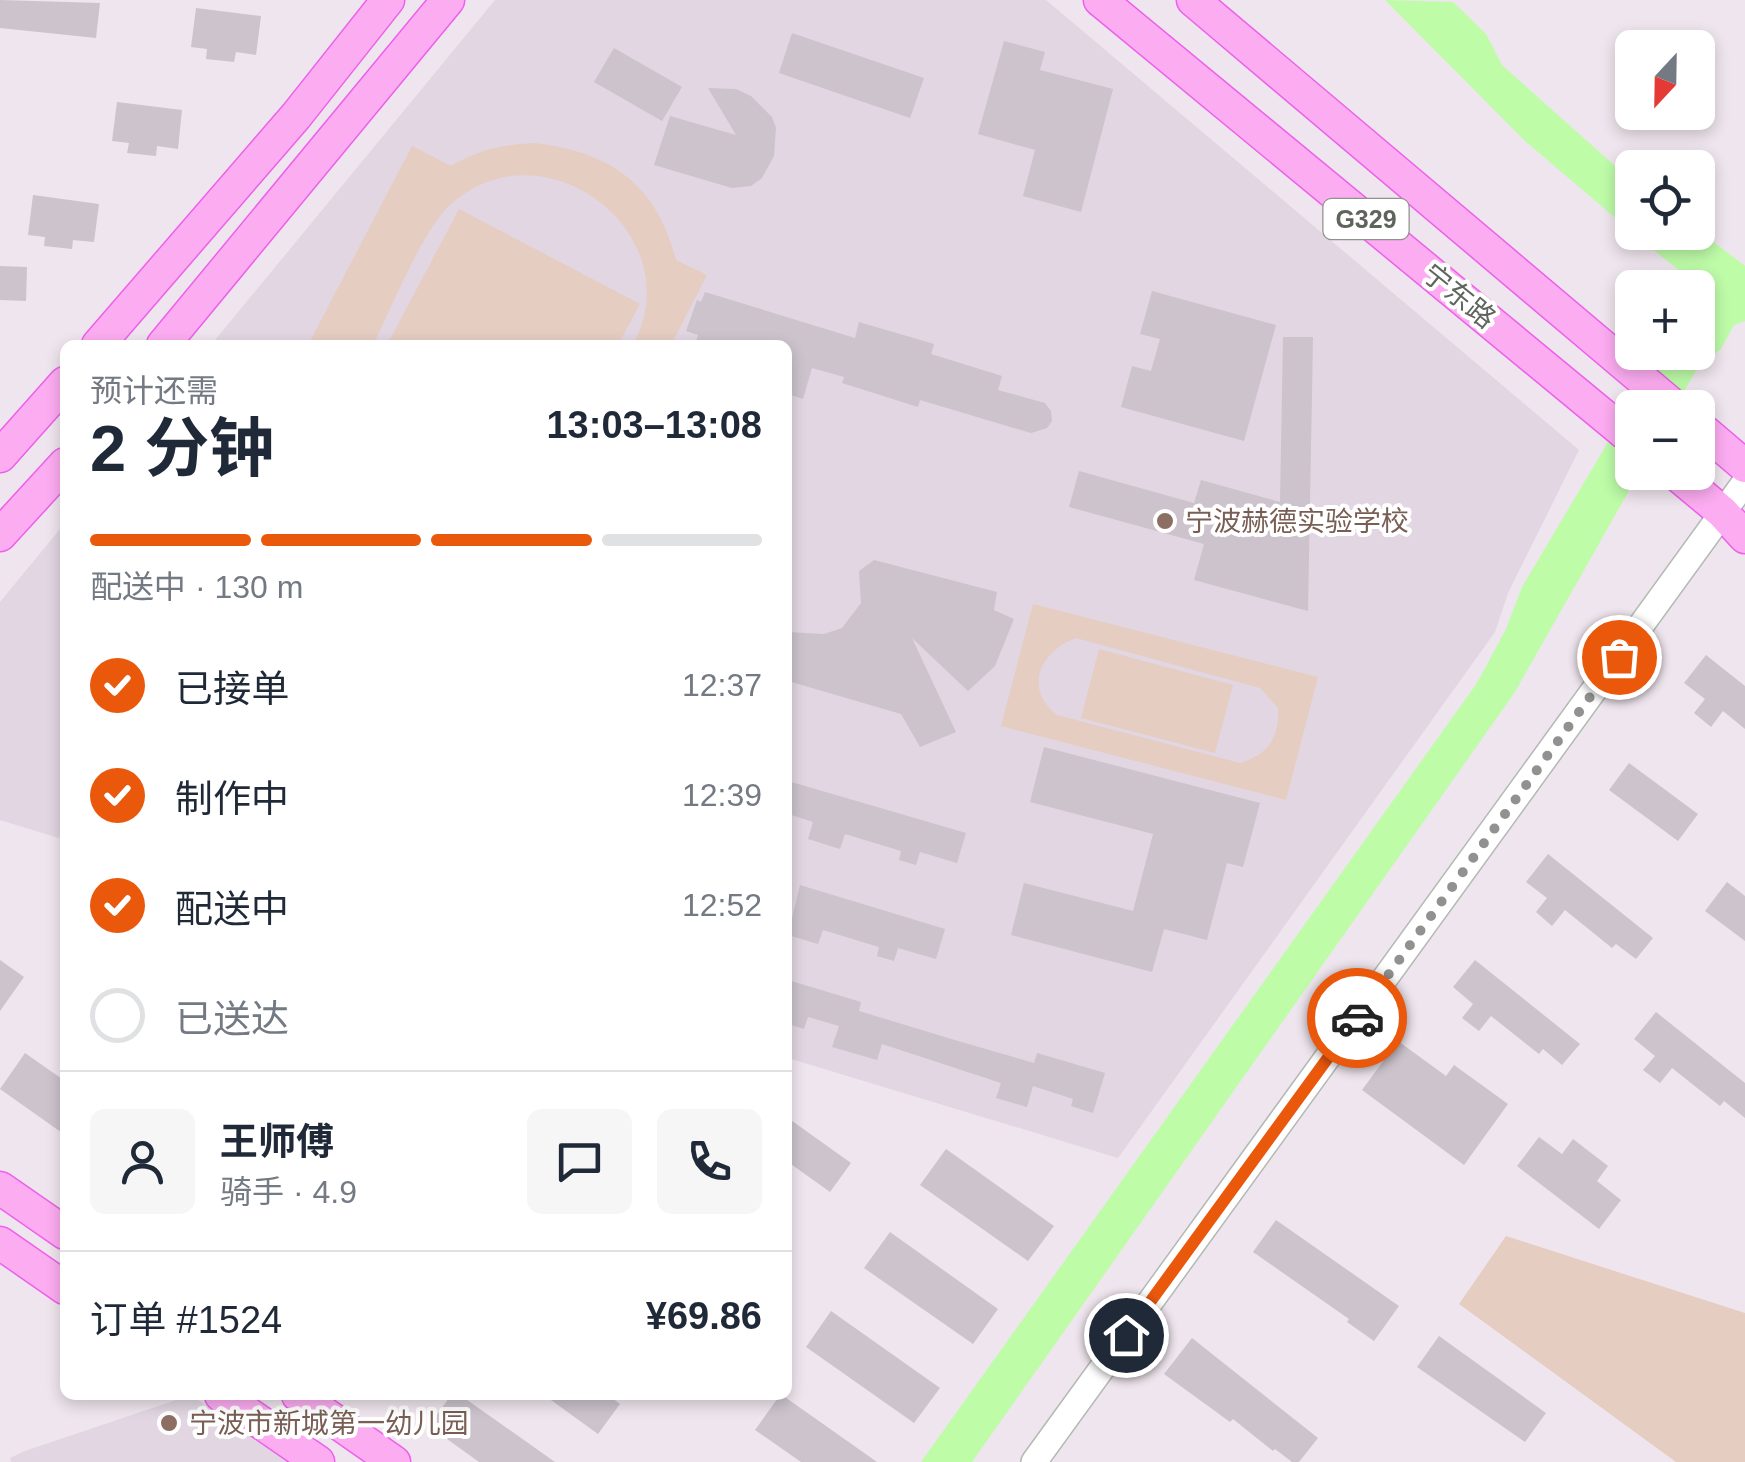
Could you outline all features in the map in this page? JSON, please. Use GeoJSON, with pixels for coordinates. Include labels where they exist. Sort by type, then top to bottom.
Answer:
{"type":"FeatureCollection","features":[{"type":"Feature","properties":{"kind":"main road"},"geometry":{"type":"LineString","coordinates":[[102,340],[296,116],[388,0]]}},
{"type":"Feature","properties":{"kind":"main road"},"geometry":{"type":"LineString","coordinates":[[167,340],[448,0]]}},
{"type":"Feature","properties":{"kind":"main road","name":"宁东路"},"geometry":{"type":"LineString","coordinates":[[1100,0],[1615,424]]}},
{"type":"Feature","properties":{"kind":"main road","name":"宁东路"},"geometry":{"type":"LineString","coordinates":[[1192,0],[1655,390]]}},
{"type":"Feature","properties":{"kind":"main road"},"geometry":{"type":"LineString","coordinates":[[0,456],[60,389]]}},
{"type":"Feature","properties":{"kind":"main road"},"geometry":{"type":"LineString","coordinates":[[1715,440],[1745,466]]}},
{"type":"Feature","properties":{"kind":"main road"},"geometry":{"type":"LineString","coordinates":[[0,535],[60,469]]}},
{"type":"Feature","properties":{"kind":"main road"},"geometry":{"type":"LineString","coordinates":[[1696,490],[1745,537]]}},
{"type":"Feature","properties":{"kind":"main road"},"geometry":{"type":"LineString","coordinates":[[0,1188],[60,1230]]}},
{"type":"Feature","properties":{"kind":"main road"},"geometry":{"type":"LineString","coordinates":[[0,1243],[60,1285]]}},
{"type":"Feature","properties":{"kind":"main road"},"geometry":{"type":"LineString","coordinates":[[228,1400],[318,1462]]}},
{"type":"Feature","properties":{"kind":"main road"},"geometry":{"type":"LineString","coordinates":[[305,1400],[394,1462]]}},
{"type":"Feature","properties":{"kind":"street"},"geometry":{"type":"LineString","coordinates":[[1034,1462],[1745,482]]}},
{"type":"Feature","properties":{"kind":"shaded area","name":"宁波赫德实验学校"},"geometry":{"type":"Polygon","coordinates":[[[495,0],[1046,0],[1579,450],[1508,593],[1495,632],[1118,1158],[792,1059],[792,340],[215,340],[495,0]]]}},
{"type":"Feature","properties":{"kind":"shaded area"},"geometry":{"type":"Polygon","coordinates":[[[1385,0],[1453,2],[1486,34],[1502,65],[1615,166],[1615,218],[1525,141],[1385,0]]]}},
{"type":"Feature","properties":{"kind":"shaded area"},"geometry":{"type":"Polygon","coordinates":[[[535,143],[586,154],[626,176],[643,192],[668,234],[676,260],[707,275],[674,340],[635,340],[646,303],[643,264],[626,229],[599,201],[565,183],[527,175],[488,182],[451,204],[419,250],[375,340],[311,340],[412,146],[451,166],[512,145],[535,143]]]}},
{"type":"Feature","properties":{"kind":"shaded area"},"geometry":{"type":"Polygon","coordinates":[[[459,209],[640,304],[621,340],[390,340],[459,209]]]}},
{"type":"Feature","properties":{"kind":"shaded area"},"geometry":{"type":"Polygon","coordinates":[[[1715,243],[1745,266],[1745,321],[1734,325],[1715,353],[1715,270],[1678,270],[1654,250],[1715,250],[1715,243]]]}},
{"type":"Feature","properties":{"kind":"shaded area"},"geometry":{"type":"Polygon","coordinates":[[[1651,370],[1696,370],[1685,390],[1639,390],[1651,370]]]}},
{"type":"Feature","properties":{"kind":"shaded area"},"geometry":{"type":"Polygon","coordinates":[[[1615,430],[1615,490],[1629,490],[1515,692],[972,1462],[921,1462],[1477,683],[1506,629],[1522,587],[1615,430]]]}},
{"type":"Feature","properties":{"kind":"shaded area"},"geometry":{"type":"Polygon","coordinates":[[[60,529],[60,838],[0,820],[0,602],[60,529]]]}},
{"type":"Feature","properties":{"kind":"shaded area"},"geometry":{"type":"Polygon","coordinates":[[[1033,604],[1318,677],[1286,800],[1001,726],[1033,604]],[[1076,638],[1045,661],[1039,683],[1047,705],[1057,715],[1240,763],[1264,750],[1277,728],[1278,708],[1260,688],[1076,638]]]}},
{"type":"Feature","properties":{"kind":"shaded area"},"geometry":{"type":"Polygon","coordinates":[[[1099,649],[1233,685],[1215,753],[1081,718],[1099,649]]]}},
{"type":"Feature","properties":{"kind":"shaded area"},"geometry":{"type":"Polygon","coordinates":[[[1506,1236],[1745,1313],[1745,1462],[1676,1462],[1459,1304],[1506,1236]]]}},
{"type":"Feature","properties":{"kind":"shaded area","name":"宁波市新城第一幼儿园"},"geometry":{"type":"Polygon","coordinates":[[[176,1400],[198,1400],[288,1462],[11,1462],[10,1458],[176,1400]]]}},
{"type":"Feature","properties":{"kind":"building"},"geometry":{"type":"Polygon","coordinates":[[[0,0],[100,3],[96,38],[0,28],[0,0]]]}},
{"type":"Feature","properties":{"kind":"building"},"geometry":{"type":"Polygon","coordinates":[[[196,8],[261,16],[256,55],[236,52],[234,62],[206,59],[207,49],[191,47],[196,8]]]}},
{"type":"Feature","properties":{"kind":"building"},"geometry":{"type":"Polygon","coordinates":[[[792,33],[924,78],[910,118],[779,73],[792,33]]]}},
{"type":"Feature","properties":{"kind":"building"},"geometry":{"type":"Polygon","coordinates":[[[1004,41],[1045,52],[1040,70],[1113,89],[1081,212],[1023,196],[1035,150],[978,134],[1004,41]]]}},
{"type":"Feature","properties":{"kind":"building"},"geometry":{"type":"Polygon","coordinates":[[[614,48],[682,87],[662,121],[594,82],[614,48]]]}},
{"type":"Feature","properties":{"kind":"building"},"geometry":{"type":"Polygon","coordinates":[[[708,88],[736,89],[751,96],[772,117],[776,128],[774,156],[762,178],[751,186],[732,188],[654,165],[670,116],[736,135],[708,88]]]}},
{"type":"Feature","properties":{"kind":"building"},"geometry":{"type":"Polygon","coordinates":[[[117,102],[182,110],[178,149],[157,146],[156,156],[127,153],[129,143],[112,141],[117,102]]]}},
{"type":"Feature","properties":{"kind":"building"},"geometry":{"type":"Polygon","coordinates":[[[33,195],[99,204],[94,242],[73,240],[72,249],[44,246],[45,237],[28,235],[33,195]]]}},
{"type":"Feature","properties":{"kind":"building"},"geometry":{"type":"Polygon","coordinates":[[[0,266],[27,267],[26,301],[0,300],[0,266]]]}},
{"type":"Feature","properties":{"kind":"building"},"geometry":{"type":"Polygon","coordinates":[[[1152,291],[1276,325],[1244,441],[1121,407],[1132,366],[1151,371],[1160,339],[1140,334],[1152,291]]]}},
{"type":"Feature","properties":{"kind":"building"},"geometry":{"type":"Polygon","coordinates":[[[705,292],[855,338],[859,322],[934,344],[931,354],[1002,376],[998,390],[1045,403],[1052,421],[1047,428],[1031,433],[920,400],[918,407],[842,383],[844,377],[812,368],[803,399],[792,395],[792,340],[696,340],[698,335],[686,331],[697,300],[701,302],[705,292]]]}},
{"type":"Feature","properties":{"kind":"building"},"geometry":{"type":"Polygon","coordinates":[[[1283,337],[1313,337],[1308,611],[1194,580],[1204,544],[1069,507],[1079,471],[1194,503],[1201,480],[1280,502],[1283,337]]]}},
{"type":"Feature","properties":{"kind":"building"},"geometry":{"type":"Polygon","coordinates":[[[874,560],[997,592],[994,610],[1014,619],[995,666],[968,691],[912,638],[956,732],[920,747],[901,714],[792,682],[792,632],[824,634],[842,628],[861,603],[859,571],[874,560]]]}},
{"type":"Feature","properties":{"kind":"building"},"geometry":{"type":"Polygon","coordinates":[[[1706,655],[1745,686],[1745,729],[1723,711],[1711,727],[1694,713],[1705,699],[1684,683],[1706,655]]]}},
{"type":"Feature","properties":{"kind":"building"},"geometry":{"type":"Polygon","coordinates":[[[1044,747],[1260,803],[1243,867],[1227,863],[1207,940],[1164,929],[1152,972],[1011,935],[1024,883],[1133,911],[1153,834],[1030,802],[1044,747]]]}},
{"type":"Feature","properties":{"kind":"building"},"geometry":{"type":"Polygon","coordinates":[[[1629,763],[1698,814],[1678,841],[1609,790],[1629,763]]]}},
{"type":"Feature","properties":{"kind":"building"},"geometry":{"type":"Polygon","coordinates":[[[792,782],[966,833],[957,863],[920,852],[916,865],[899,860],[901,851],[845,834],[840,849],[808,839],[813,822],[792,815],[792,782]]]}},
{"type":"Feature","properties":{"kind":"building"},"geometry":{"type":"Polygon","coordinates":[[[1548,854],[1653,938],[1636,959],[1616,944],[1612,948],[1565,910],[1552,926],[1536,912],[1547,898],[1526,882],[1548,854]]]}},
{"type":"Feature","properties":{"kind":"building"},"geometry":{"type":"Polygon","coordinates":[[[1727,882],[1745,896],[1745,941],[1705,911],[1727,882]]]}},
{"type":"Feature","properties":{"kind":"building"},"geometry":{"type":"Polygon","coordinates":[[[800,885],[945,929],[936,959],[898,948],[894,961],[877,956],[879,947],[823,930],[818,944],[792,936],[800,885]]]}},
{"type":"Feature","properties":{"kind":"building"},"geometry":{"type":"Polygon","coordinates":[[[0,960],[24,977],[0,1011],[0,960]]]}},
{"type":"Feature","properties":{"kind":"building"},"geometry":{"type":"Polygon","coordinates":[[[1475,960],[1580,1044],[1562,1065],[1543,1049],[1539,1054],[1491,1016],[1479,1031],[1462,1018],[1473,1004],[1453,987],[1475,960]]]}},
{"type":"Feature","properties":{"kind":"building"},"geometry":{"type":"Polygon","coordinates":[[[792,981],[861,1002],[859,1011],[958,1041],[1034,1063],[1037,1053],[1105,1073],[1093,1113],[1071,1106],[1073,1099],[1033,1086],[1027,1107],[996,1098],[1001,1083],[882,1044],[877,1060],[832,1047],[839,1026],[808,1017],[804,1029],[792,1025],[792,981]]]}},
{"type":"Feature","properties":{"kind":"building"},"geometry":{"type":"Polygon","coordinates":[[[1656,1012],[1745,1083],[1745,1118],[1724,1101],[1720,1106],[1672,1068],[1660,1083],[1643,1070],[1655,1056],[1634,1039],[1656,1012]]]}},
{"type":"Feature","properties":{"kind":"building"},"geometry":{"type":"Polygon","coordinates":[[[1398,1041],[1446,1076],[1454,1065],[1508,1104],[1464,1165],[1362,1090],[1398,1041]]]}},
{"type":"Feature","properties":{"kind":"building"},"geometry":{"type":"Polygon","coordinates":[[[25,1053],[60,1078],[60,1131],[0,1089],[25,1053]]]}},
{"type":"Feature","properties":{"kind":"building"},"geometry":{"type":"Polygon","coordinates":[[[792,1121],[851,1163],[830,1192],[792,1165],[792,1121]]]}},
{"type":"Feature","properties":{"kind":"building"},"geometry":{"type":"Polygon","coordinates":[[[1539,1137],[1562,1154],[1573,1139],[1608,1166],[1597,1181],[1621,1200],[1599,1229],[1517,1166],[1539,1137]]]}},
{"type":"Feature","properties":{"kind":"building"},"geometry":{"type":"Polygon","coordinates":[[[946,1149],[1054,1226],[1028,1261],[920,1185],[946,1149]]]}},
{"type":"Feature","properties":{"kind":"building"},"geometry":{"type":"Polygon","coordinates":[[[1276,1220],[1399,1306],[1374,1341],[1253,1252],[1276,1220]]]}},
{"type":"Feature","properties":{"kind":"building"},"geometry":{"type":"Polygon","coordinates":[[[890,1232],[998,1309],[973,1344],[864,1268],[890,1232]]]}},
{"type":"Feature","properties":{"kind":"building"},"geometry":{"type":"Polygon","coordinates":[[[831,1311],[940,1388],[914,1423],[806,1347],[831,1311]]]}},
{"type":"Feature","properties":{"kind":"building"},"geometry":{"type":"Polygon","coordinates":[[[1439,1336],[1546,1413],[1525,1442],[1417,1367],[1439,1336]]]}},
{"type":"Feature","properties":{"kind":"building"},"geometry":{"type":"Polygon","coordinates":[[[1192,1338],[1318,1438],[1299,1462],[1273,1451],[1233,1419],[1230,1422],[1164,1374],[1192,1338]]]}},
{"type":"Feature","properties":{"kind":"building"},"geometry":{"type":"Polygon","coordinates":[[[447,1400],[467,1400],[555,1462],[479,1462],[429,1426],[447,1400]]]}},
{"type":"Feature","properties":{"kind":"building"},"geometry":{"type":"Polygon","coordinates":[[[551,1400],[615,1400],[620,1404],[598,1434],[551,1400]]]}},
{"type":"Feature","properties":{"kind":"building"},"geometry":{"type":"Polygon","coordinates":[[[776,1400],[789,1400],[877,1462],[801,1462],[755,1430],[776,1400]]]}},
{"type":"Feature","properties":{"kind":"way so far"},"geometry":{"type":"LineString","coordinates":[[1357,1018],[1619,657]]}},
{"type":"Feature","properties":{"kind":"place","name":"宁波赫德实验学校"},"geometry":{"type":"Point","coordinates":[1165,521]}},
{"type":"Feature","properties":{"kind":"place","name":"宁波市新城第一幼儿园"},"geometry":{"type":"Point","coordinates":[169,1423]}},
{"type":"Feature","properties":{"kind":"route"},"geometry":{"type":"LineString","coordinates":[[1126,1335],[1357,1018]]}}]}
